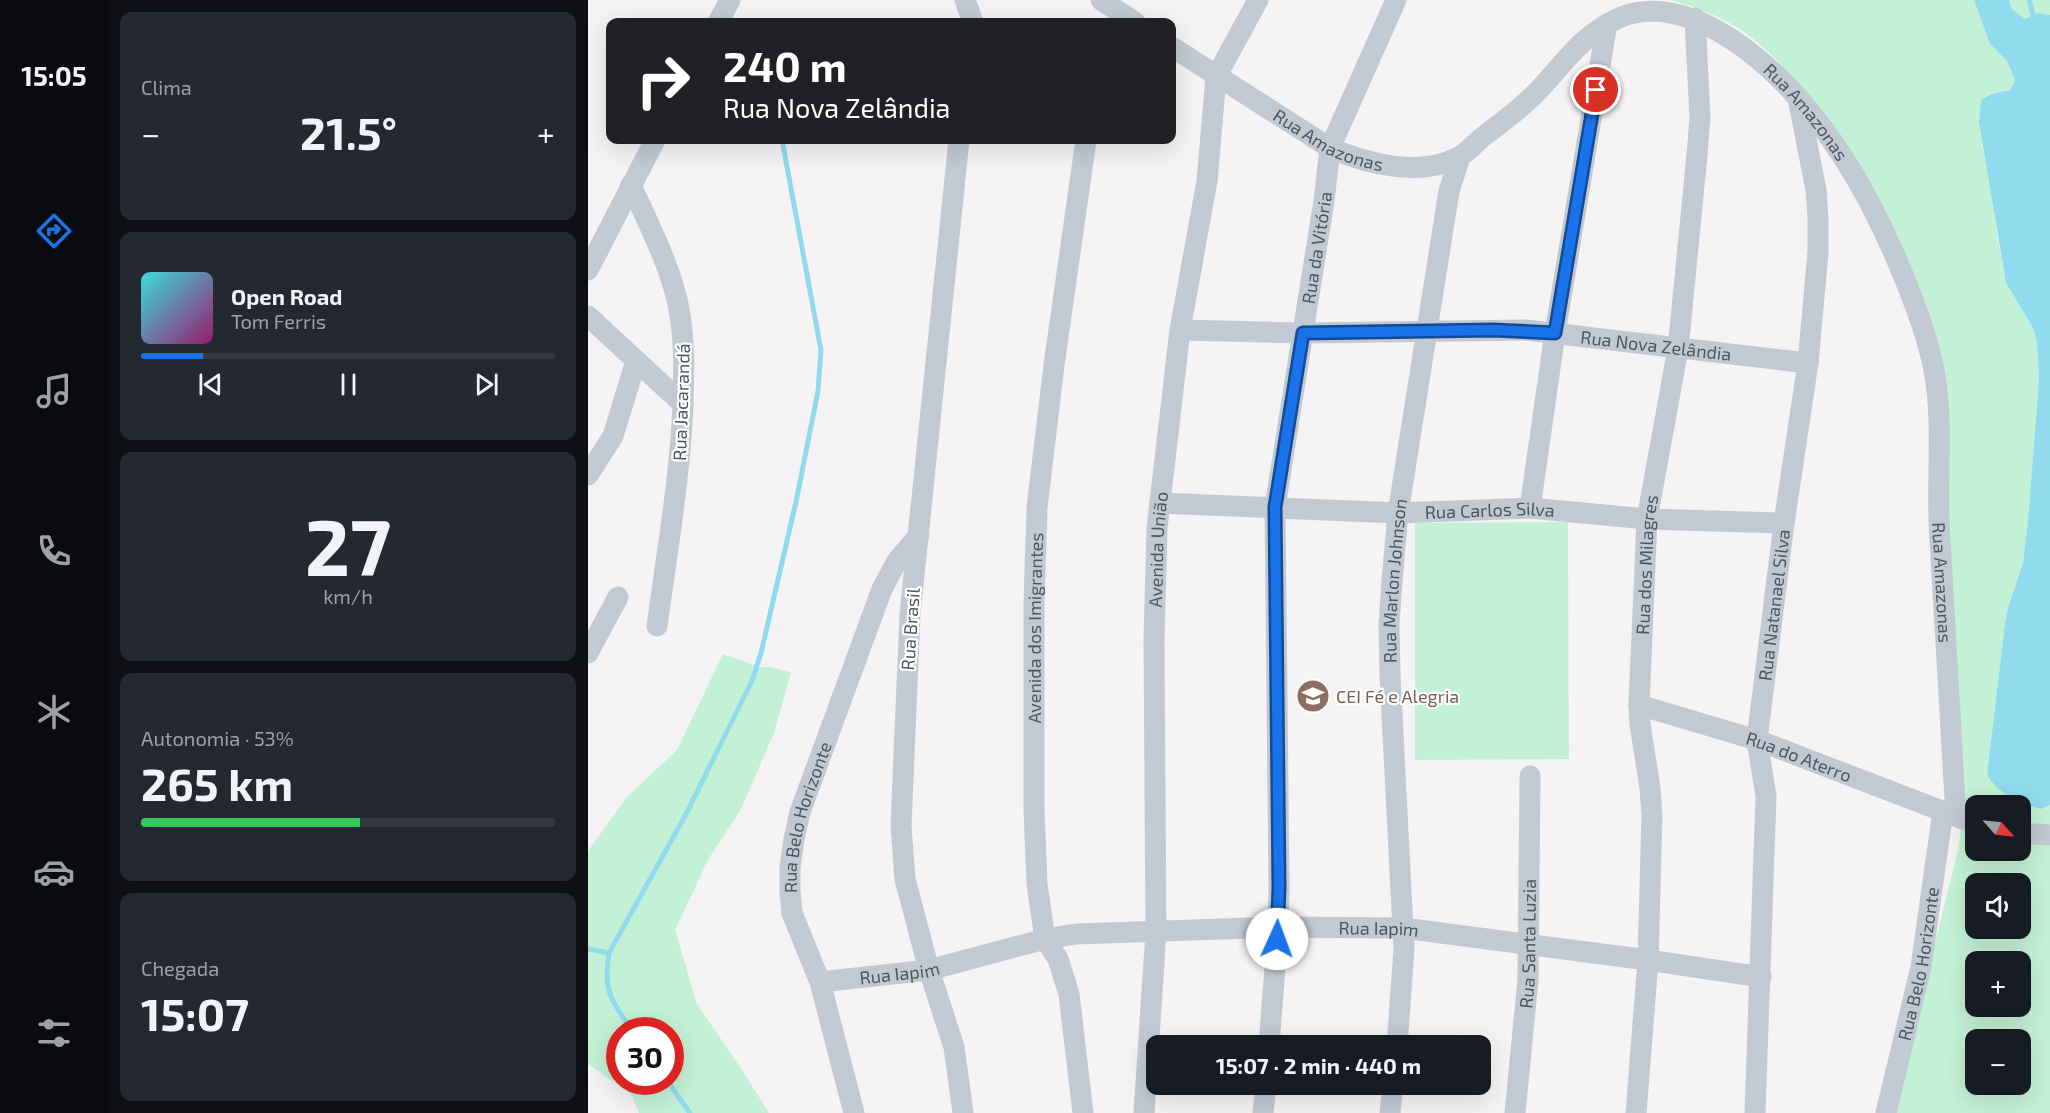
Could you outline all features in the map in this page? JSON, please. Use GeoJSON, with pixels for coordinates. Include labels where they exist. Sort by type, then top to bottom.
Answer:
{"type":"FeatureCollection","features":[{"type":"Feature","properties":{"kind":"street"},"geometry":{"type":"LineString","coordinates":[[720,18],[730,0]]}},
{"type":"Feature","properties":{"kind":"street"},"geometry":{"type":"LineString","coordinates":[[965,0],[971,18]]}},
{"type":"Feature","properties":{"kind":"street","name":"Avenida União"},"geometry":{"type":"LineString","coordinates":[[1144,1113],[1156,931],[1154,640],[1157,528],[1180,330],[1208,181],[1216,77],[1258,0]]}},
{"type":"Feature","properties":{"kind":"street","name":"Rua da Vitória"},"geometry":{"type":"LineString","coordinates":[[1270,1035],[1278,927],[1275,507],[1324,201],[1330,148],[1396,0]]}},
{"type":"Feature","properties":{"kind":"street"},"geometry":{"type":"LineString","coordinates":[[1104,6],[1127,18]]}},
{"type":"Feature","properties":{"kind":"street","name":"Rua Amazonas"},"geometry":{"type":"LineString","coordinates":[[1176,50],[1330,148],[1357,158],[1396,166],[1432,166],[1460,157],[1528,101],[1584,38],[1625,15],[1648,11],[1668,11],[1695,18],[1744,48],[1767,66],[1798,99],[1855,175],[1885,232],[1928,342],[1936,383],[1939,533],[1958,817]]}},
{"type":"Feature","properties":{"kind":"street","name":"Rua dos Milagres"},"geometry":{"type":"LineString","coordinates":[[1636,1113],[1648,960],[1652,815],[1639,705],[1647,519],[1678,349],[1700,118],[1695,18]]}},
{"type":"Feature","properties":{"kind":"street"},"geometry":{"type":"LineString","coordinates":[[1530,508],[1555,333],[1607,24]]}},
{"type":"Feature","properties":{"kind":"street","name":"Rua Natanael Silva"},"geometry":{"type":"LineString","coordinates":[[1755,1113],[1766,796],[1756,740],[1784,523],[1808,363],[1818,252],[1816,190],[1798,99]]}},
{"type":"Feature","properties":{"kind":"street"},"geometry":{"type":"LineString","coordinates":[[588,270],[654,144]]}},
{"type":"Feature","properties":{"kind":"street","name":"Rua Brasil"},"geometry":{"type":"LineString","coordinates":[[959,144],[910,614],[901,834],[905,879],[929,970],[954,1047],[963,1113]]}},
{"type":"Feature","properties":{"kind":"street","name":"Avenida dos Imigrantes"},"geometry":{"type":"LineString","coordinates":[[1083,1113],[1069,994],[1058,959],[1045,939],[1034,857],[1037,508],[1085,144]]}},
{"type":"Feature","properties":{"kind":"street","name":"Rua Marlon Johnson"},"geometry":{"type":"LineString","coordinates":[[1398,1035],[1402,991],[1403,928],[1389,624],[1398,513],[1449,191],[1460,157]]}},
{"type":"Feature","properties":{"kind":"street","name":"Rua Jacarandá"},"geometry":{"type":"LineString","coordinates":[[631,185],[667,270],[677,302],[683,332],[685,362],[681,455],[657,626]]}},
{"type":"Feature","properties":{"kind":"street"},"geometry":{"type":"LineString","coordinates":[[588,316],[683,404]]}},
{"type":"Feature","properties":{"kind":"street","name":"Rua Nova Zelândia"},"geometry":{"type":"LineString","coordinates":[[1180,330],[1303,333],[1493,330],[1555,333],[1808,363]]}},
{"type":"Feature","properties":{"kind":"street"},"geometry":{"type":"LineString","coordinates":[[588,475],[613,436],[636,361]]}},
{"type":"Feature","properties":{"kind":"street","name":"Rua Carlos Silva"},"geometry":{"type":"LineString","coordinates":[[1160,503],[1398,513],[1530,508],[1647,519],[1784,523]]}},
{"type":"Feature","properties":{"kind":"street","name":"Rua Belo Horizonte"},"geometry":{"type":"LineString","coordinates":[[854,1113],[820,982],[792,913],[790,883],[794,839],[800,812],[882,589],[897,561],[919,535]]}},
{"type":"Feature","properties":{"kind":"street"},"geometry":{"type":"LineString","coordinates":[[588,653],[618,597]]}},
{"type":"Feature","properties":{"kind":"street","name":"Rua do Aterro"},"geometry":{"type":"LineString","coordinates":[[1639,705],[1756,740],[1958,817]]}},
{"type":"Feature","properties":{"kind":"street","name":"Rua Santa Luzia"},"geometry":{"type":"LineString","coordinates":[[1515,1113],[1524,1032],[1529,944],[1530,776]]}},
{"type":"Feature","properties":{"kind":"street","name":"Rua Belo Horizonte"},"geometry":{"type":"LineString","coordinates":[[1886,1113],[1958,817]]}},
{"type":"Feature","properties":{"kind":"street"},"geometry":{"type":"LineString","coordinates":[[2031,834],[2050,835]]}},
{"type":"Feature","properties":{"kind":"street","name":"Rua Iapim"},"geometry":{"type":"LineString","coordinates":[[820,982],[929,970],[1045,939],[1076,934],[1278,927],[1403,928],[1761,977]]}},
{"type":"Feature","properties":{"kind":"street"},"geometry":{"type":"LineString","coordinates":[[1263,1113],[1265,1095]]}},
{"type":"Feature","properties":{"kind":"street"},"geometry":{"type":"LineString","coordinates":[[1390,1113],[1392,1095]]}},
{"type":"Feature","properties":{"kind":"green space"},"geometry":{"type":"Polygon","coordinates":[[[1671,0],[1974,0],[1990,44],[2007,61],[2015,80],[2010,90],[1992,94],[1982,146],[1988,165],[2006,283],[2033,328],[2037,342],[2039,379],[2023,563],[2005,623],[1987,775],[2008,795],[1966,795],[1934,357],[1809,97],[1753,38],[1716,16],[1671,0]]]}},
{"type":"Feature","properties":{"kind":"green space"},"geometry":{"type":"Polygon","coordinates":[[[2009,0],[2050,0],[2050,15],[2039,13],[2025,19],[2012,9],[2009,0]]]}},
{"type":"Feature","properties":{"kind":"green space"},"geometry":{"type":"Polygon","coordinates":[[[1568,522],[1569,759],[1415,760],[1415,523],[1568,522]]]}},
{"type":"Feature","properties":{"kind":"green space"},"geometry":{"type":"Polygon","coordinates":[[[723,654],[760,667],[791,672],[774,733],[740,811],[709,858],[675,930],[697,1004],[769,1113],[639,1113],[631,1095],[684,1095],[684,1017],[606,1017],[606,1077],[588,1064],[588,851],[627,797],[677,750],[723,654]]]}},
{"type":"Feature","properties":{"kind":"green space"},"geometry":{"type":"Polygon","coordinates":[[[1965,802],[1965,861],[2031,861],[2031,806],[2041,809],[2050,805],[2050,1113],[1892,1113],[1958,851],[1965,802]]]}},
{"type":"Feature","properties":{"kind":"water"},"geometry":{"type":"Polygon","coordinates":[[[1974,0],[2009,0],[2012,9],[2025,19],[2039,13],[2050,15],[2050,805],[2041,809],[2031,806],[2031,795],[2008,795],[1987,775],[2005,623],[2023,563],[2039,379],[2037,342],[2033,328],[2006,283],[1979,122],[1981,100],[1992,94],[2010,90],[2015,80],[2007,61],[1990,44],[1974,0]]]}},
{"type":"Feature","properties":{"kind":"waterway"},"geometry":{"type":"LineString","coordinates":[[2029,0],[2035,22]]}},
{"type":"Feature","properties":{"kind":"waterway"},"geometry":{"type":"LineString","coordinates":[[623,1017],[614,1003],[608,987],[609,953],[685,816],[752,681],[761,653],[796,502],[818,391],[821,350],[783,144]]}},
{"type":"Feature","properties":{"kind":"waterway"},"geometry":{"type":"LineString","coordinates":[[588,949],[609,953]]}},
{"type":"Feature","properties":{"kind":"waterway"},"geometry":{"type":"LineString","coordinates":[[677,1095],[690,1113]]}},
{"type":"Feature","properties":{"kind":"place","name":"CEI Fé e Alegria"},"geometry":{"type":"Point","coordinates":[1313,696]}},
{"type":"Feature","properties":{"kind":"route"},"geometry":{"type":"LineString","coordinates":[[1277,939],[1279,888],[1275,507],[1303,333],[1493,330],[1555,333],[1596,90]]}}]}
